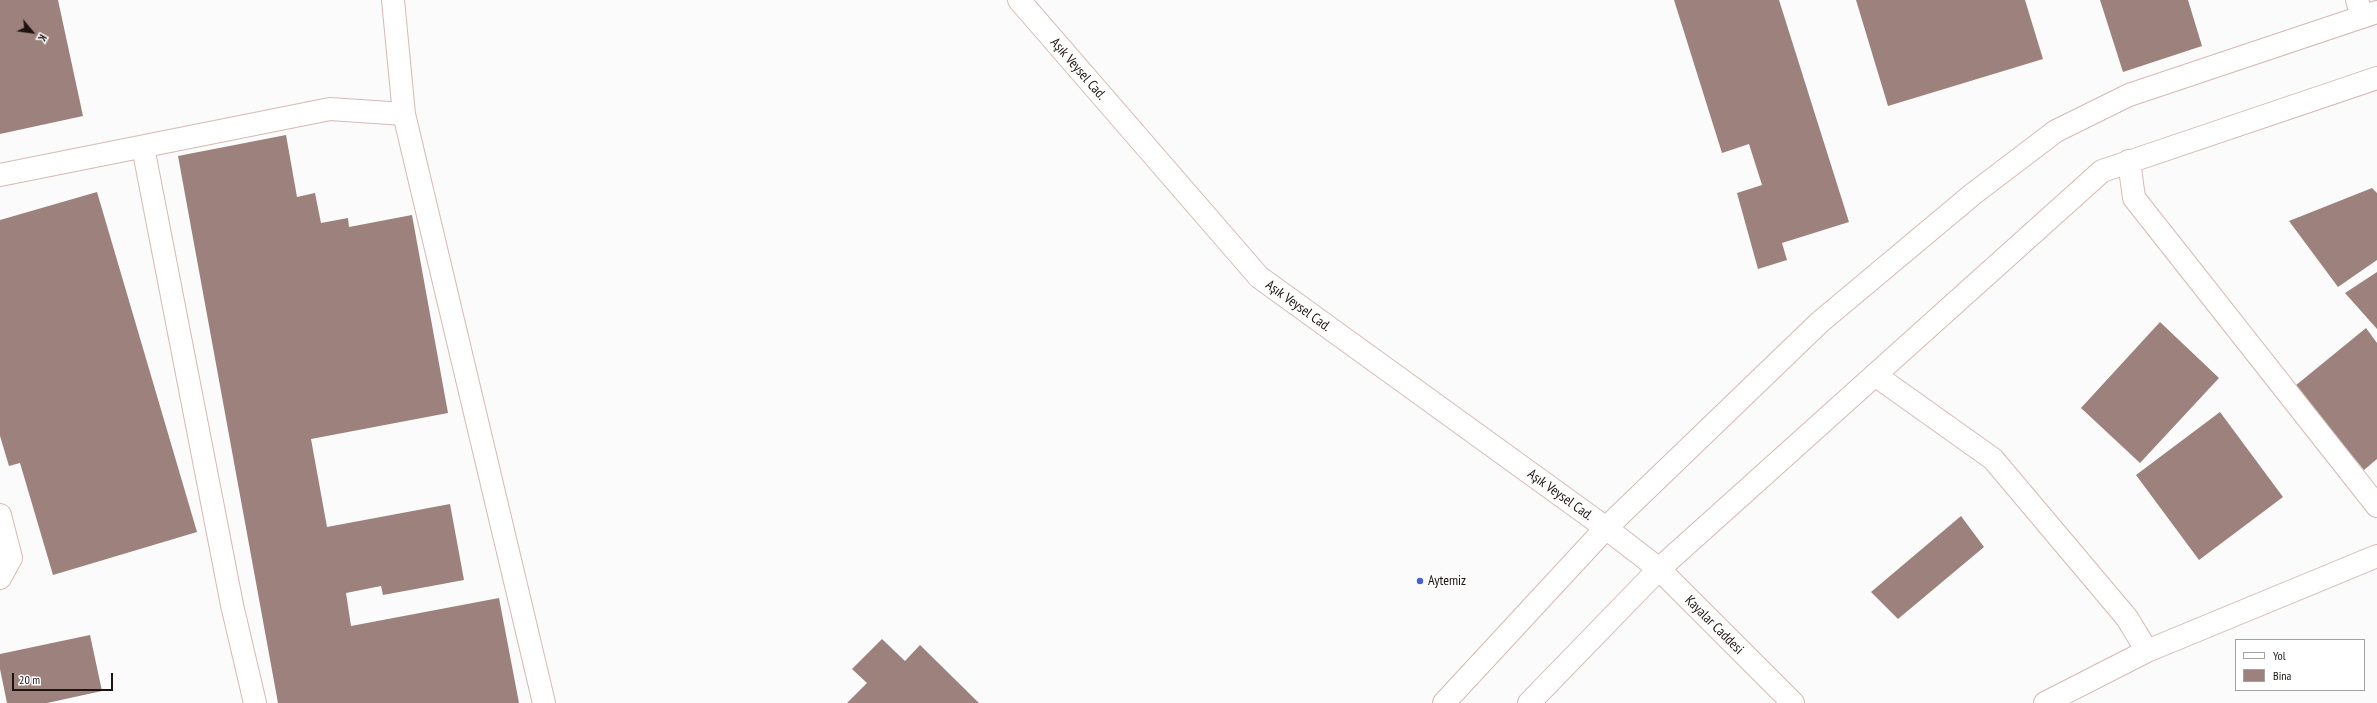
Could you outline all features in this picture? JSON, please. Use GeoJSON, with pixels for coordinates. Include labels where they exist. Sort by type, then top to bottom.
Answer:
{"type":"FeatureCollection","features":[{"type":"Feature","properties":{"kind":"street"},"geometry":{"type":"LineString","coordinates":[[393,0],[404,114],[544,703]]}},
{"type":"Feature","properties":{"kind":"street","name":"Aşık Veysel Cad."},"geometry":{"type":"LineString","coordinates":[[1019,0],[1258,277],[1633,549]]}},
{"type":"Feature","properties":{"kind":"street"},"geometry":{"type":"LineString","coordinates":[[1444,703],[1606,528],[1820,322],[1973,194],[2056,132],[2130,96],[2365,10]]}},
{"type":"Feature","properties":{"kind":"street"},"geometry":{"type":"LineString","coordinates":[[1529,703],[1659,569],[2102,171],[2377,78]]}},
{"type":"Feature","properties":{"kind":"street"},"geometry":{"type":"LineString","coordinates":[[0,176],[330,109],[404,114]]}},
{"type":"Feature","properties":{"kind":"street"},"geometry":{"type":"LineString","coordinates":[[143,147],[232,605],[255,703]]}},
{"type":"Feature","properties":{"kind":"street"},"geometry":{"type":"LineString","coordinates":[[2129,162],[2134,198],[2377,506]]}},
{"type":"Feature","properties":{"kind":"street"},"geometry":{"type":"LineString","coordinates":[[1875,375],[1992,459],[2127,618],[2147,651]]}},
{"type":"Feature","properties":{"kind":"street"},"geometry":{"type":"LineString","coordinates":[[0,515],[11,558],[0,578]]}},
{"type":"Feature","properties":{"kind":"street","name":"Kayalar Caddesi"},"geometry":{"type":"LineString","coordinates":[[1633,549],[1659,569],[1792,703]]}},
{"type":"Feature","properties":{"kind":"street"},"geometry":{"type":"LineString","coordinates":[[2045,703],[2147,651],[2377,556]]}},
{"type":"Feature","properties":{"kind":"building"},"geometry":{"type":"Polygon","coordinates":[[[0,0],[58,0],[83,116],[0,134],[0,0]]]}},
{"type":"Feature","properties":{"kind":"building"},"geometry":{"type":"Polygon","coordinates":[[[1674,0],[1779,0],[1849,222],[1782,243],[1787,260],[1758,269],[1737,193],[1762,185],[1749,144],[1722,153],[1674,0]]]}},
{"type":"Feature","properties":{"kind":"building"},"geometry":{"type":"Polygon","coordinates":[[[1856,0],[2025,0],[2043,59],[1888,106],[1856,0]]]}},
{"type":"Feature","properties":{"kind":"building"},"geometry":{"type":"Polygon","coordinates":[[[2100,0],[2188,0],[2202,46],[2123,72],[2100,0]]]}},
{"type":"Feature","properties":{"kind":"building"},"geometry":{"type":"Polygon","coordinates":[[[286,135],[297,197],[315,193],[321,223],[348,218],[349,227],[412,215],[448,413],[311,439],[327,527],[450,504],[464,580],[383,595],[381,586],[346,593],[351,626],[499,598],[519,703],[278,703],[178,156],[286,135]]]}},
{"type":"Feature","properties":{"kind":"building"},"geometry":{"type":"Polygon","coordinates":[[[2372,188],[2377,193],[2377,260],[2338,287],[2289,221],[2372,188]]]}},
{"type":"Feature","properties":{"kind":"building"},"geometry":{"type":"Polygon","coordinates":[[[97,192],[197,532],[53,575],[20,463],[9,466],[0,436],[0,220],[97,192]]]}},
{"type":"Feature","properties":{"kind":"building"},"geometry":{"type":"Polygon","coordinates":[[[2377,272],[2377,329],[2345,293],[2377,272]]]}},
{"type":"Feature","properties":{"kind":"building"},"geometry":{"type":"Polygon","coordinates":[[[2160,322],[2219,378],[2140,463],[2081,408],[2160,322]]]}},
{"type":"Feature","properties":{"kind":"building"},"geometry":{"type":"Polygon","coordinates":[[[2366,328],[2377,343],[2377,459],[2364,470],[2295,386],[2366,328]]]}},
{"type":"Feature","properties":{"kind":"building"},"geometry":{"type":"Polygon","coordinates":[[[2220,412],[2283,497],[2199,560],[2136,475],[2220,412]]]}},
{"type":"Feature","properties":{"kind":"building"},"geometry":{"type":"Polygon","coordinates":[[[1961,516],[1984,547],[1898,619],[1871,592],[1961,516]]]}},
{"type":"Feature","properties":{"kind":"building"},"geometry":{"type":"Polygon","coordinates":[[[90,635],[102,691],[47,703],[7,703],[0,669],[0,654],[90,635]]]}},
{"type":"Feature","properties":{"kind":"building"},"geometry":{"type":"Polygon","coordinates":[[[882,639],[905,661],[920,645],[979,703],[847,703],[867,683],[852,669],[882,639]]]}},
{"type":"Feature","properties":{"kind":"place","name":"Aytemiz"},"geometry":{"type":"Point","coordinates":[1420,581]}}]}
